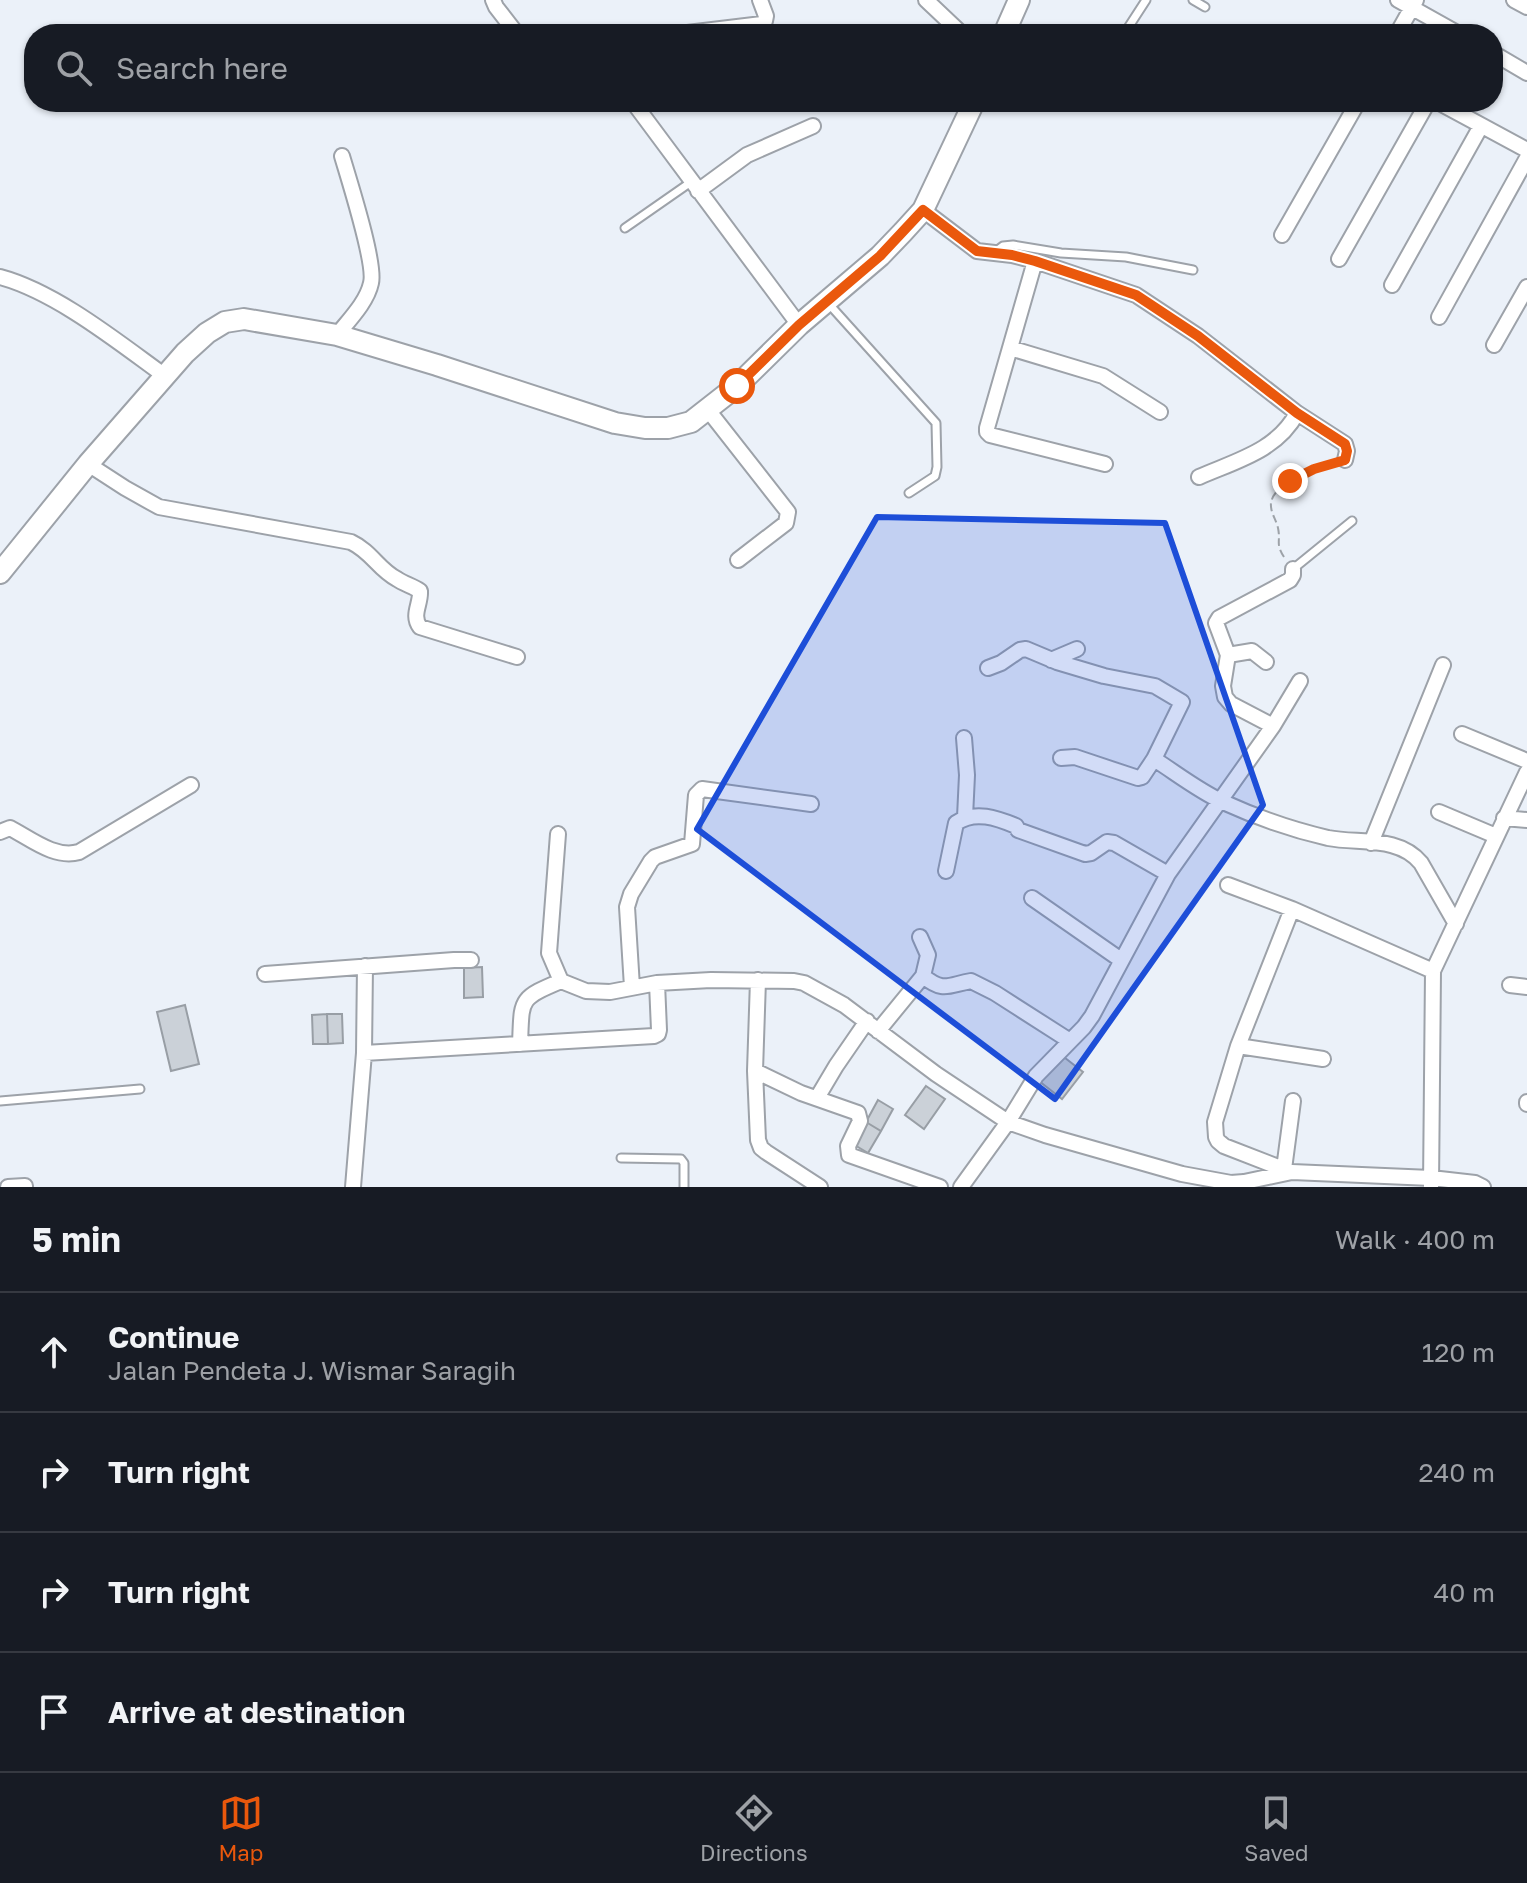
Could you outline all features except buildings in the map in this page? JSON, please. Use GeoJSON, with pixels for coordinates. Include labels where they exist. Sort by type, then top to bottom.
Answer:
{"type":"FeatureCollection","features":[{"type":"Feature","properties":{"kind":"street"},"geometry":{"type":"LineString","coordinates":[[493,0],[509,24]]}},
{"type":"Feature","properties":{"kind":"street"},"geometry":{"type":"LineString","coordinates":[[760,0],[766,19],[762,24]]}},
{"type":"Feature","properties":{"kind":"street"},"geometry":{"type":"LineString","coordinates":[[926,0],[951,24]]}},
{"type":"Feature","properties":{"kind":"street"},"geometry":{"type":"LineString","coordinates":[[1008,24],[1019,0]]}},
{"type":"Feature","properties":{"kind":"street"},"geometry":{"type":"LineString","coordinates":[[1514,0],[1527,7]]}},
{"type":"Feature","properties":{"kind":"street"},"geometry":{"type":"LineString","coordinates":[[1400,24],[1408,2],[1443,24]]}},
{"type":"Feature","properties":{"kind":"street"},"geometry":{"type":"LineString","coordinates":[[1503,59],[1527,73]]}},
{"type":"Feature","properties":{"kind":"street"},"geometry":{"type":"LineString","coordinates":[[640,112],[799,325]]}},
{"type":"Feature","properties":{"kind":"street"},"geometry":{"type":"LineString","coordinates":[[0,573],[88,464],[185,353],[225,322],[244,319],[337,335],[615,423],[668,428],[691,422],[737,386],[799,325],[880,256],[923,210],[969,112]]}},
{"type":"Feature","properties":{"kind":"street"},"geometry":{"type":"LineString","coordinates":[[1282,235],[1352,112]]}},
{"type":"Feature","properties":{"kind":"street"},"geometry":{"type":"LineString","coordinates":[[1339,259],[1422,112]]}},
{"type":"Feature","properties":{"kind":"street"},"geometry":{"type":"LineString","coordinates":[[1456,112],[1527,150]]}},
{"type":"Feature","properties":{"kind":"street"},"geometry":{"type":"LineString","coordinates":[[694,187],[747,155],[813,126]]}},
{"type":"Feature","properties":{"kind":"street"},"geometry":{"type":"LineString","coordinates":[[1392,285],[1481,126]]}},
{"type":"Feature","properties":{"kind":"street"},"geometry":{"type":"LineString","coordinates":[[337,335],[366,297],[372,276],[342,156]]}},
{"type":"Feature","properties":{"kind":"street"},"geometry":{"type":"LineString","coordinates":[[1439,317],[1527,158]]}},
{"type":"Feature","properties":{"kind":"street"},"geometry":{"type":"LineString","coordinates":[[923,210],[973,249],[1035,261],[1136,295],[1198,336],[1297,413],[1345,444],[1345,460]]}},
{"type":"Feature","properties":{"kind":"street"},"geometry":{"type":"LineString","coordinates":[[1035,261],[987,432],[1105,464]]}},
{"type":"Feature","properties":{"kind":"street"},"geometry":{"type":"LineString","coordinates":[[0,277],[48,297],[165,376]]}},
{"type":"Feature","properties":{"kind":"street"},"geometry":{"type":"LineString","coordinates":[[1494,345],[1527,287]]}},
{"type":"Feature","properties":{"kind":"street"},"geometry":{"type":"LineString","coordinates":[[1010,348],[1103,376],[1160,412]]}},
{"type":"Feature","properties":{"kind":"street"},"geometry":{"type":"LineString","coordinates":[[708,410],[788,512],[786,523],[738,560]]}},
{"type":"Feature","properties":{"kind":"street"},"geometry":{"type":"LineString","coordinates":[[1199,477],[1260,450],[1279,438],[1297,413]]}},
{"type":"Feature","properties":{"kind":"street"},"geometry":{"type":"LineString","coordinates":[[88,464],[159,507],[351,542],[364,548],[397,580],[420,591],[415,615],[420,627],[517,657]]}},
{"type":"Feature","properties":{"kind":"street"},"geometry":{"type":"LineString","coordinates":[[1273,726],[1231,704],[1225,697],[1223,686],[1228,655],[1216,621],[1290,580],[1293,569]]}},
{"type":"Feature","properties":{"kind":"street"},"geometry":{"type":"LineString","coordinates":[[988,668],[1023,649],[1104,676],[1155,686],[1182,702],[1144,776],[1138,778],[1075,757],[1061,758]]}},
{"type":"Feature","properties":{"kind":"street"},"geometry":{"type":"LineString","coordinates":[[1051,660],[1077,649]]}},
{"type":"Feature","properties":{"kind":"street"},"geometry":{"type":"LineString","coordinates":[[1228,655],[1252,651],[1266,662]]}},
{"type":"Feature","properties":{"kind":"street"},"geometry":{"type":"LineString","coordinates":[[1371,843],[1443,665]]}},
{"type":"Feature","properties":{"kind":"street"},"geometry":{"type":"LineString","coordinates":[[961,1187],[1008,1122],[1036,1076],[1092,1016],[1168,874],[1273,726],[1300,681]]}},
{"type":"Feature","properties":{"kind":"street"},"geometry":{"type":"LineString","coordinates":[[1462,734],[1527,761]]}},
{"type":"Feature","properties":{"kind":"street"},"geometry":{"type":"LineString","coordinates":[[964,738],[967,775],[965,817]]}},
{"type":"Feature","properties":{"kind":"street"},"geometry":{"type":"LineString","coordinates":[[1154,759],[1221,801],[1284,825],[1330,838],[1395,845],[1418,859],[1456,924]]}},
{"type":"Feature","properties":{"kind":"street"},"geometry":{"type":"LineString","coordinates":[[1431,1182],[1433,971],[1527,772]]}},
{"type":"Feature","properties":{"kind":"street"},"geometry":{"type":"LineString","coordinates":[[0,832],[10,828],[59,854],[69,855],[191,785]]}},
{"type":"Feature","properties":{"kind":"street"},"geometry":{"type":"LineString","coordinates":[[632,987],[628,900],[655,857],[692,844],[698,792],[702,789],[811,804]]}},
{"type":"Feature","properties":{"kind":"street"},"geometry":{"type":"LineString","coordinates":[[1439,812],[1496,836]]}},
{"type":"Feature","properties":{"kind":"street"},"geometry":{"type":"LineString","coordinates":[[946,871],[956,823],[965,817],[976,816],[999,819],[1016,826],[1018,830],[1085,854],[1111,842],[1168,874]]}},
{"type":"Feature","properties":{"kind":"street"},"geometry":{"type":"LineString","coordinates":[[1504,818],[1527,820]]}},
{"type":"Feature","properties":{"kind":"street"},"geometry":{"type":"LineString","coordinates":[[558,834],[549,953],[561,981]]}},
{"type":"Feature","properties":{"kind":"street"},"geometry":{"type":"LineString","coordinates":[[1228,885],[1292,909],[1433,971]]}},
{"type":"Feature","properties":{"kind":"street"},"geometry":{"type":"LineString","coordinates":[[1032,898],[1121,960]]}},
{"type":"Feature","properties":{"kind":"street"},"geometry":{"type":"LineString","coordinates":[[1292,909],[1238,1046],[1215,1122],[1218,1141],[1224,1146],[1297,1175]]}},
{"type":"Feature","properties":{"kind":"street"},"geometry":{"type":"LineString","coordinates":[[817,1098],[836,1066],[923,976],[928,955],[920,937]]}},
{"type":"Feature","properties":{"kind":"street"},"geometry":{"type":"LineString","coordinates":[[265,974],[471,960]]}},
{"type":"Feature","properties":{"kind":"street"},"geometry":{"type":"LineString","coordinates":[[353,1187],[364,1053],[365,966]]}},
{"type":"Feature","properties":{"kind":"street"},"geometry":{"type":"LineString","coordinates":[[923,976],[932,983],[949,987],[971,981],[1070,1041]]}},
{"type":"Feature","properties":{"kind":"street"},"geometry":{"type":"LineString","coordinates":[[520,1044],[523,1004],[536,991],[561,981],[595,992],[657,983],[758,980],[804,983],[844,1005],[936,1074],[1008,1122],[1045,1135],[1206,1180],[1237,1183],[1297,1175],[1477,1183],[1483,1187]]}},
{"type":"Feature","properties":{"kind":"street"},"geometry":{"type":"LineString","coordinates":[[758,980],[755,1071],[757,1131],[761,1148],[820,1187]]}},
{"type":"Feature","properties":{"kind":"street"},"geometry":{"type":"LineString","coordinates":[[364,1053],[656,1036],[659,1030],[657,983]]}},
{"type":"Feature","properties":{"kind":"street"},"geometry":{"type":"LineString","coordinates":[[1510,985],[1527,987]]}},
{"type":"Feature","properties":{"kind":"street"},"geometry":{"type":"LineString","coordinates":[[1238,1046],[1323,1059]]}},
{"type":"Feature","properties":{"kind":"street"},"geometry":{"type":"LineString","coordinates":[[755,1071],[801,1093],[858,1113],[860,1121],[848,1146],[849,1155],[940,1187]]}},
{"type":"Feature","properties":{"kind":"street"},"geometry":{"type":"LineString","coordinates":[[1293,1101],[1297,1175]]}},
{"type":"Feature","properties":{"kind":"street"},"geometry":{"type":"LineString","coordinates":[[8,1187],[25,1186]]}},
{"type":"Feature","properties":{"kind":"lane"},"geometry":{"type":"LineString","coordinates":[[1130,24],[1146,0]]}},
{"type":"Feature","properties":{"kind":"lane"},"geometry":{"type":"LineString","coordinates":[[1193,0],[1205,7]]}},
{"type":"Feature","properties":{"kind":"lane"},"geometry":{"type":"LineString","coordinates":[[625,228],[694,187]]}},
{"type":"Feature","properties":{"kind":"lane"},"geometry":{"type":"LineString","coordinates":[[993,253],[1003,246],[1013,245],[1061,253],[1126,257],[1193,270]]}},
{"type":"Feature","properties":{"kind":"lane"},"geometry":{"type":"LineString","coordinates":[[827,301],[936,423],[935,476],[909,493]]}},
{"type":"Feature","properties":{"kind":"lane"},"geometry":{"type":"LineString","coordinates":[[1293,569],[1352,521]]}},
{"type":"Feature","properties":{"kind":"lane"},"geometry":{"type":"LineString","coordinates":[[0,1101],[140,1089]]}},
{"type":"Feature","properties":{"kind":"lane"},"geometry":{"type":"LineString","coordinates":[[621,1158],[681,1159],[684,1163],[684,1187]]}},
{"type":"Feature","properties":{"kind":"path"},"geometry":{"type":"LineString","coordinates":[[1293,569],[1278,547],[1273,497],[1277,491],[1306,473],[1345,460]]}},
{"type":"Feature","properties":{"kind":"highlighted area"},"geometry":{"type":"Polygon","coordinates":[[[877,517],[1165,523],[1263,805],[1055,1099],[697,829],[877,517]]]}},
{"type":"Feature","properties":{"kind":"route"},"geometry":{"type":"LineString","coordinates":[[737,386],[799,325],[880,256],[923,210],[977,251],[1035,261],[1136,295],[1198,336],[1297,413],[1345,444],[1345,460],[1314,469],[1290,481]]}}]}
